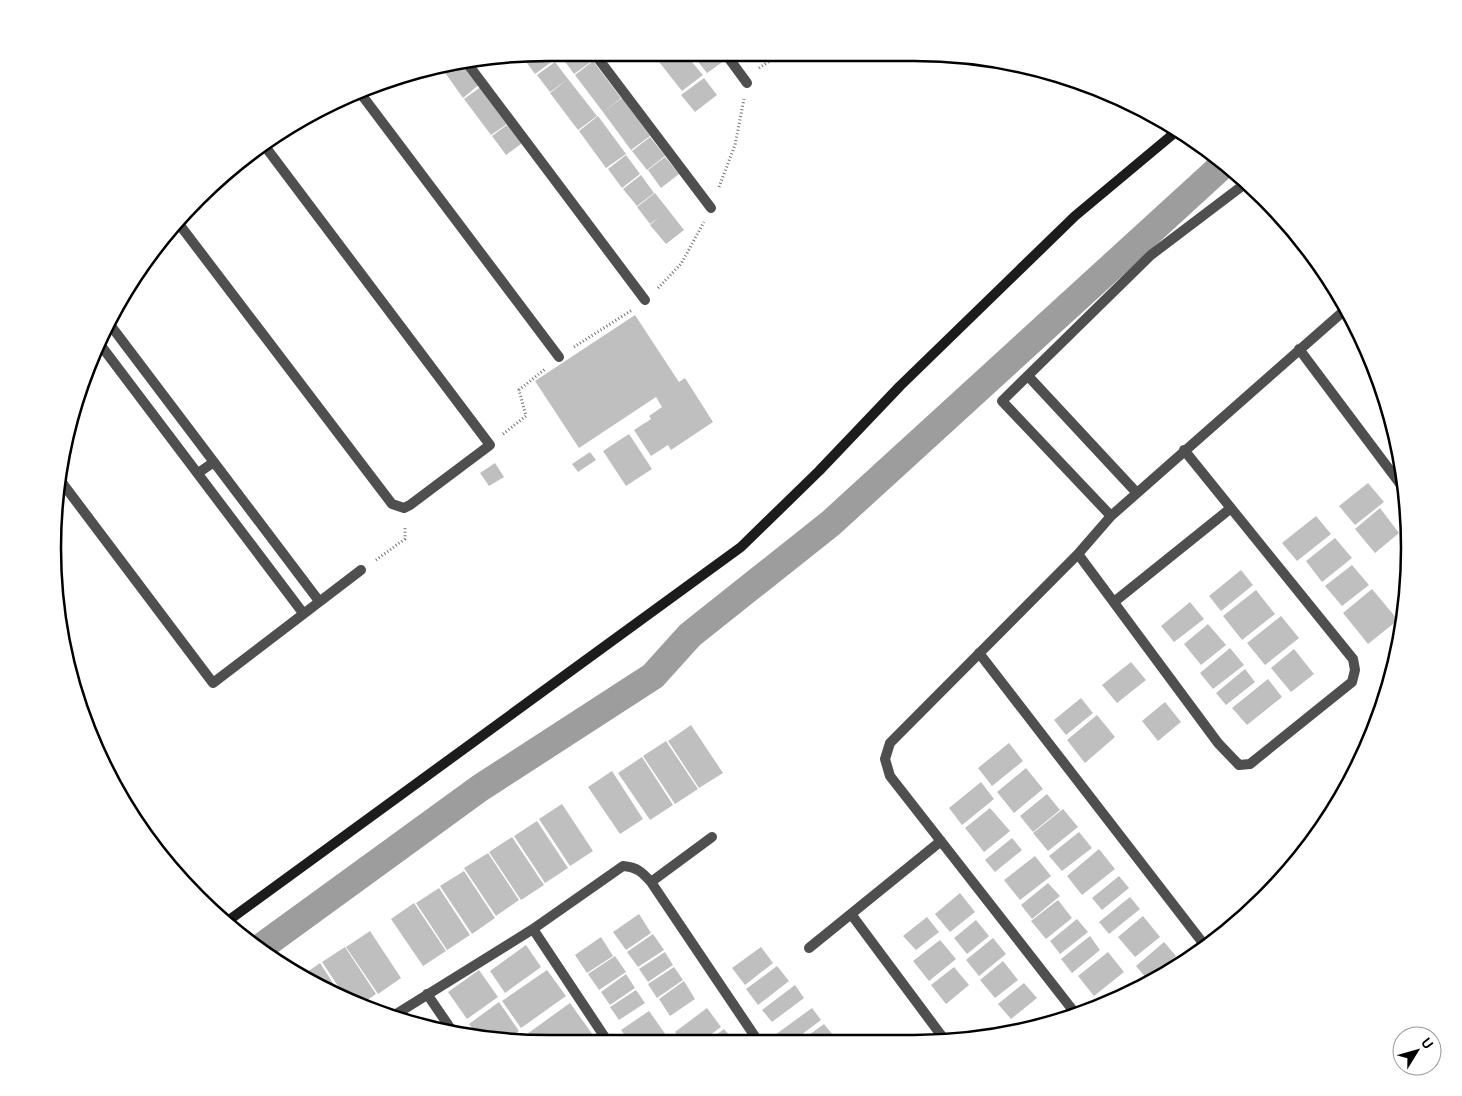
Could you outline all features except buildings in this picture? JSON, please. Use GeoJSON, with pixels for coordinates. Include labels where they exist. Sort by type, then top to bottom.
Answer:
{"type":"FeatureCollection","features":[{"type":"Feature","properties":{"kind":"street"},"geometry":{"type":"LineString","coordinates":[[600,61],[711,208]]}},
{"type":"Feature","properties":{"kind":"street"},"geometry":{"type":"LineString","coordinates":[[731,61],[747,83]]}},
{"type":"Feature","properties":{"kind":"street"},"geometry":{"type":"LineString","coordinates":[[470,68],[646,300]]}},
{"type":"Feature","properties":{"kind":"street"},"geometry":{"type":"LineString","coordinates":[[364,97],[560,357]]}},
{"type":"Feature","properties":{"kind":"street"},"geometry":{"type":"LineString","coordinates":[[233,918],[740,547],[819,471],[907,379],[1075,216],[1172,135]]}},
{"type":"Feature","properties":{"kind":"street"},"geometry":{"type":"LineString","coordinates":[[182,227],[387,498],[398,507],[404,508],[490,445],[268,150]]}},
{"type":"Feature","properties":{"kind":"street"},"geometry":{"type":"LineString","coordinates":[[1111,516],[1002,401],[1151,255],[1240,187]]}},
{"type":"Feature","properties":{"kind":"street"},"geometry":{"type":"LineString","coordinates":[[1072,1008],[890,776],[885,759],[890,743],[1078,554],[1111,516],[1136,492],[1341,314]]}},
{"type":"Feature","properties":{"kind":"street"},"geometry":{"type":"LineString","coordinates":[[113,329],[319,601]]}},
{"type":"Feature","properties":{"kind":"street"},"geometry":{"type":"LineString","coordinates":[[104,349],[303,613]]}},
{"type":"Feature","properties":{"kind":"street"},"geometry":{"type":"LineString","coordinates":[[1299,349],[1396,478]]}},
{"type":"Feature","properties":{"kind":"street"},"geometry":{"type":"LineString","coordinates":[[1029,376],[1136,492]]}},
{"type":"Feature","properties":{"kind":"street"},"geometry":{"type":"LineString","coordinates":[[1078,554],[1218,742],[1239,765],[1250,764],[1352,682],[1353,659],[1184,450]]}},
{"type":"Feature","properties":{"kind":"street"},"geometry":{"type":"LineString","coordinates":[[198,473],[214,462]]}},
{"type":"Feature","properties":{"kind":"street"},"geometry":{"type":"LineString","coordinates":[[65,486],[213,683],[361,570]]}},
{"type":"Feature","properties":{"kind":"street"},"geometry":{"type":"LineString","coordinates":[[1114,602],[1231,508]]}},
{"type":"Feature","properties":{"kind":"street"},"geometry":{"type":"LineString","coordinates":[[979,653],[1201,941]]}},
{"type":"Feature","properties":{"kind":"street"},"geometry":{"type":"LineString","coordinates":[[651,882],[712,837]]}},
{"type":"Feature","properties":{"kind":"street"},"geometry":{"type":"LineString","coordinates":[[809,948],[941,841]]}},
{"type":"Feature","properties":{"kind":"street"},"geometry":{"type":"LineString","coordinates":[[400,1011],[532,929],[624,866],[641,871],[651,882],[754,1035]]}},
{"type":"Feature","properties":{"kind":"street"},"geometry":{"type":"LineString","coordinates":[[851,914],[940,1034]]}},
{"type":"Feature","properties":{"kind":"street"},"geometry":{"type":"LineString","coordinates":[[532,929],[603,1035]]}},
{"type":"Feature","properties":{"kind":"street"},"geometry":{"type":"LineString","coordinates":[[427,994],[447,1024]]}},
{"type":"Feature","properties":{"kind":"path"},"geometry":{"type":"LineString","coordinates":[[646,300],[681,264],[711,208],[735,145],[747,83],[756,69],[769,61]]}},
{"type":"Feature","properties":{"kind":"path"},"geometry":{"type":"LineString","coordinates":[[361,570],[405,539],[404,508]]}},
{"type":"Feature","properties":{"kind":"waterway"},"geometry":{"type":"LineString","coordinates":[[266,944],[480,788],[653,676],[690,635],[831,523],[1219,169]]}}]}
